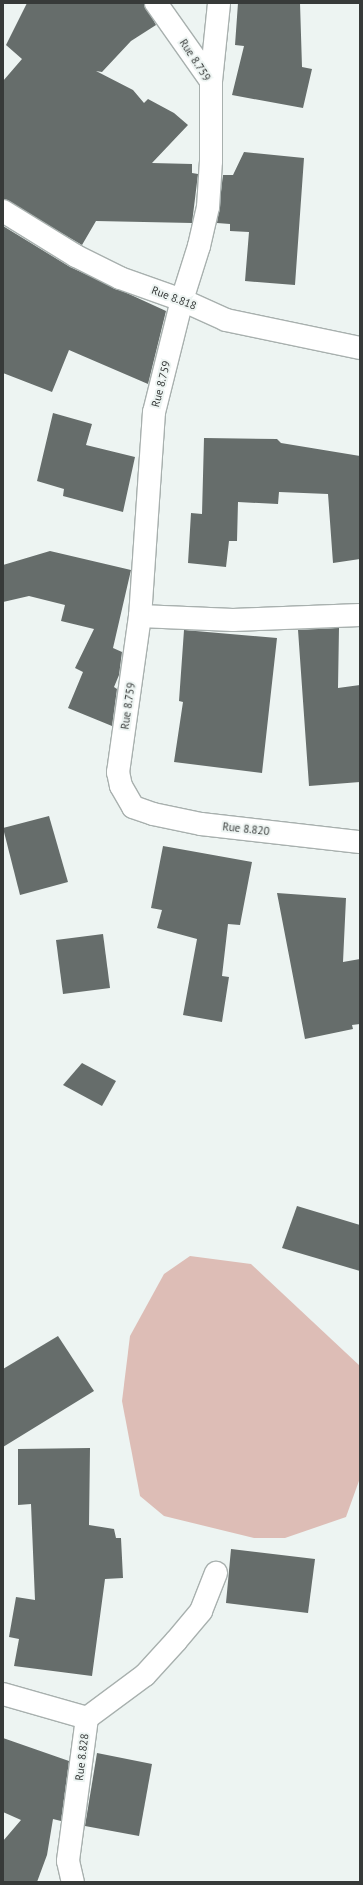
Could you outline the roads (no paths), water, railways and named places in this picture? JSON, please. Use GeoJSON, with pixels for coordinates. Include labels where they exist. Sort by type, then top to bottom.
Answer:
{"type":"FeatureCollection","features":[{"type":"Feature","properties":{"kind":"street","name":"Rue 8.759"},"geometry":{"type":"LineString","coordinates":[[133,807],[121,786],[118,772],[140,616],[154,412],[182,300],[208,207],[211,81],[156,3]]}},
{"type":"Feature","properties":{"kind":"street"},"geometry":{"type":"LineString","coordinates":[[211,81],[219,3]]}},
{"type":"Feature","properties":{"kind":"street","name":"Rue 8.818"},"geometry":{"type":"LineString","coordinates":[[3,211],[82,259],[120,278],[182,300],[226,320],[360,348]]}},
{"type":"Feature","properties":{"kind":"street"},"geometry":{"type":"LineString","coordinates":[[140,616],[233,620],[360,615]]}},
{"type":"Feature","properties":{"kind":"street","name":"Rue 8.820"},"geometry":{"type":"LineString","coordinates":[[133,807],[201,824],[360,842]]}},
{"type":"Feature","properties":{"kind":"street"},"geometry":{"type":"LineString","coordinates":[[87,1718],[150,1670],[200,1611],[216,1573]]}},
{"type":"Feature","properties":{"kind":"street","name":"Rue 8.828"},"geometry":{"type":"LineString","coordinates":[[3,1694],[87,1718],[68,1861],[73,1882]]}}]}
